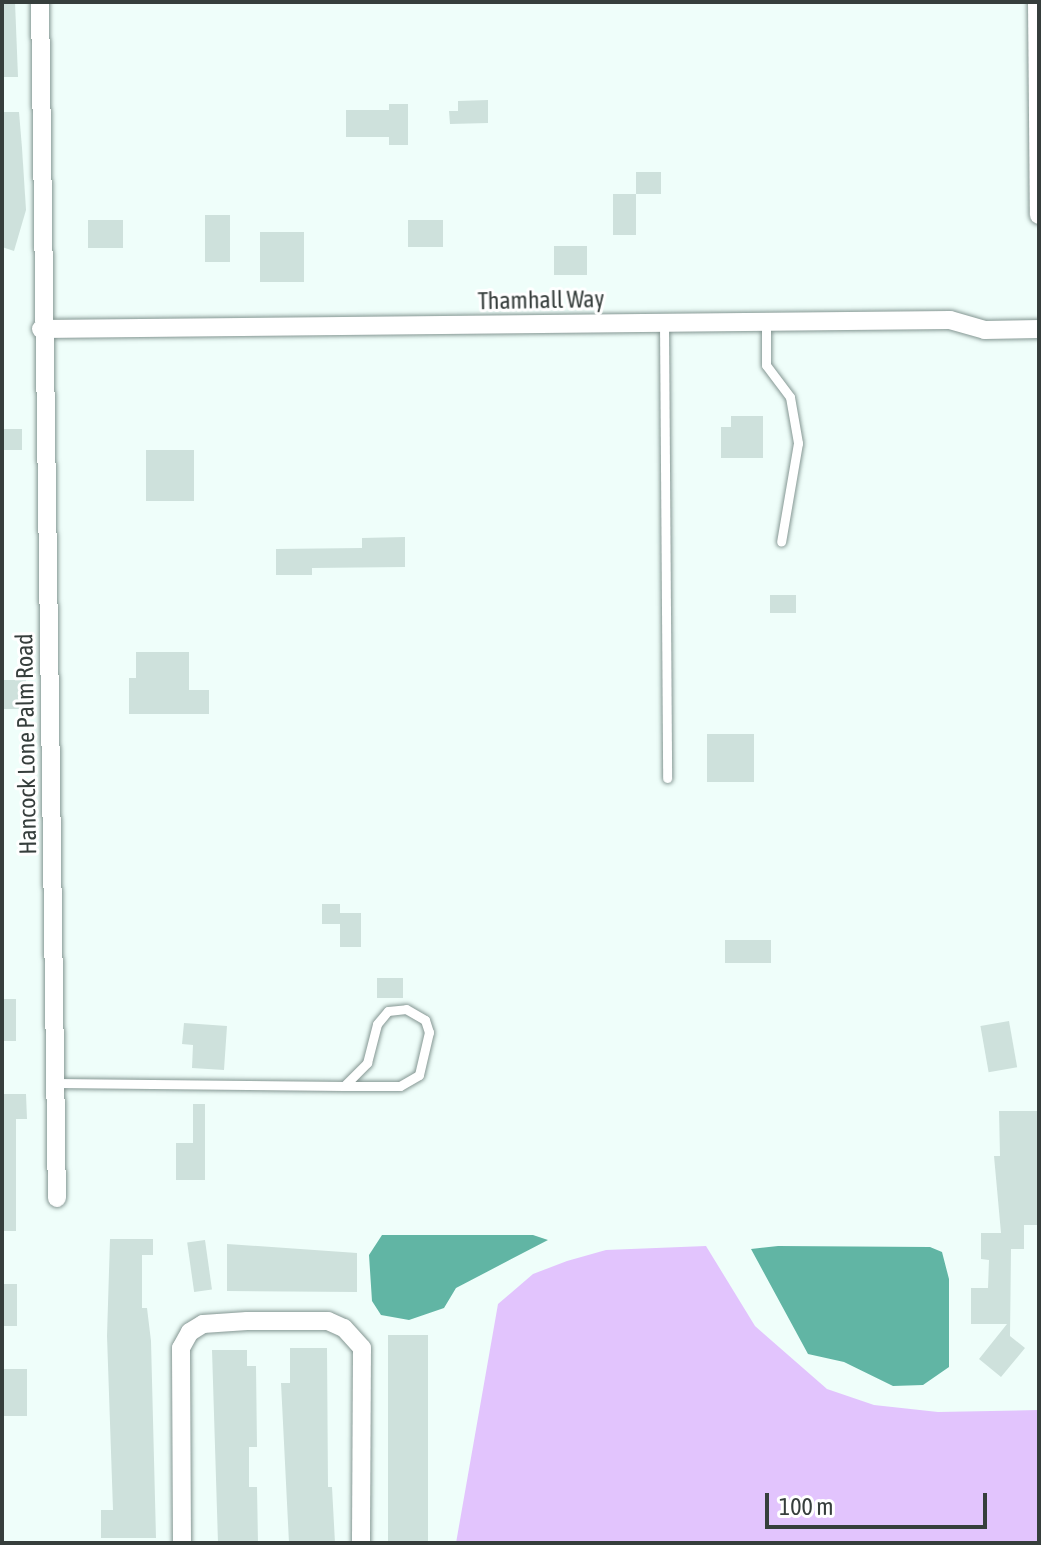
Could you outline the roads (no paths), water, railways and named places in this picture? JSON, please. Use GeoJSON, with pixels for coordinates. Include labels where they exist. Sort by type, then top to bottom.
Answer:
{"type":"FeatureCollection","features":[{"type":"Feature","properties":{"kind":"street","name":"Hancock Lone Palm Road"},"geometry":{"type":"LineString","coordinates":[[40,2],[41,329],[57,1198]]}},
{"type":"Feature","properties":{"kind":"street"},"geometry":{"type":"LineString","coordinates":[[1037,2],[1039,215]]}},
{"type":"Feature","properties":{"kind":"street","name":"Thamhall Way"},"geometry":{"type":"LineString","coordinates":[[41,329],[950,320],[985,330],[1039,329]]}},
{"type":"Feature","properties":{"kind":"street"},"geometry":{"type":"LineString","coordinates":[[182,1543],[181,1348],[190,1332],[203,1324],[247,1321],[328,1321],[344,1328],[362,1348],[361,1543]]}},
{"type":"Feature","properties":{"kind":"lane"},"geometry":{"type":"LineString","coordinates":[[766,322],[766,365],[790,397],[798,443],[781,542]]}},
{"type":"Feature","properties":{"kind":"lane"},"geometry":{"type":"LineString","coordinates":[[664,323],[667,778]]}},
{"type":"Feature","properties":{"kind":"lane"},"geometry":{"type":"LineString","coordinates":[[56,1083],[389,1087],[419,1075],[429,1032],[425,1020],[406,1009],[388,1011],[377,1024],[367,1063],[344,1086]]}}]}
